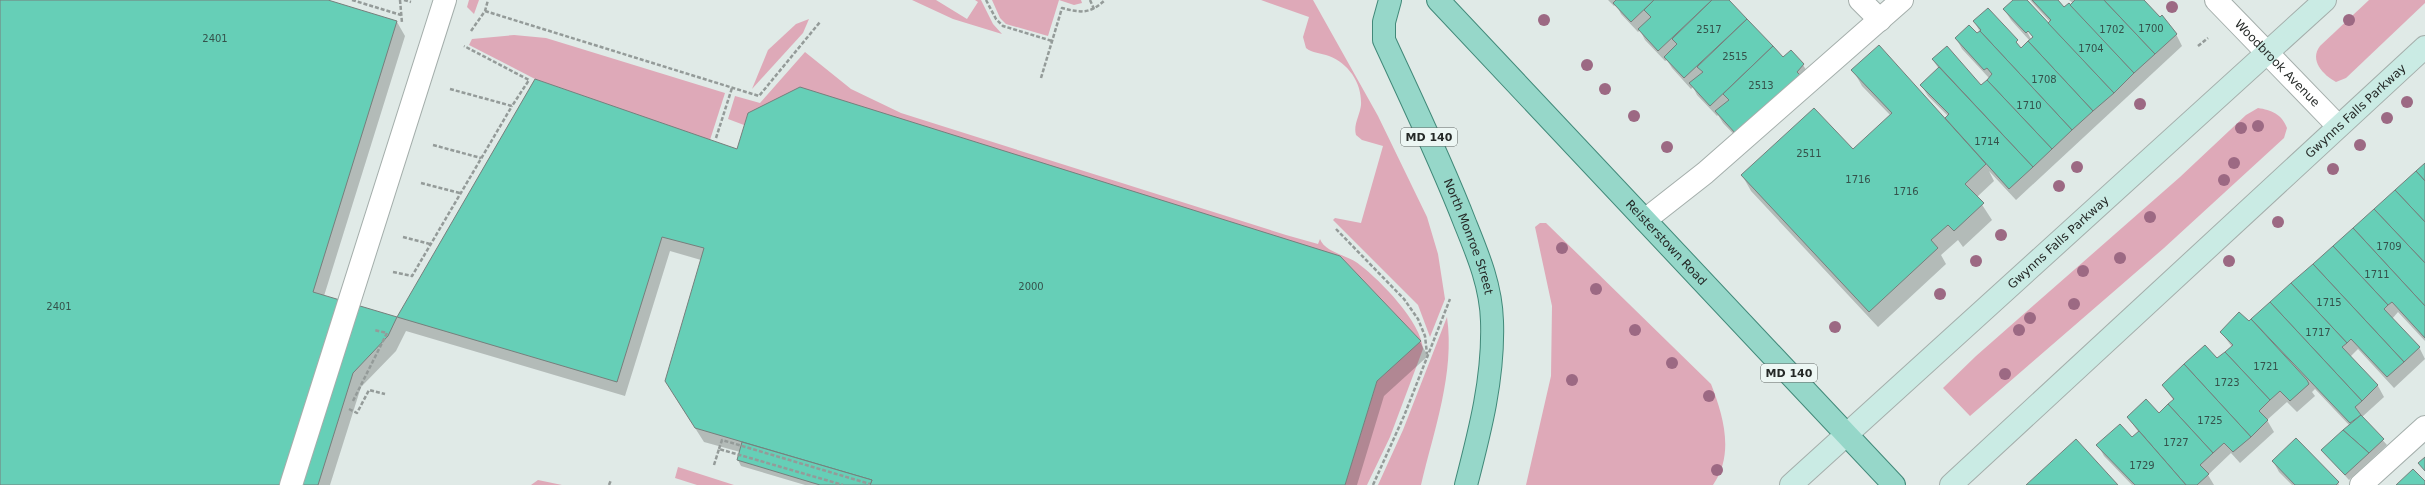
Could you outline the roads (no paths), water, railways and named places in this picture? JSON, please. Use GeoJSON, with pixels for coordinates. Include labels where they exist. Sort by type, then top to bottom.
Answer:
{"type":"FeatureCollection","features":[{"type":"Feature","properties":{"kind":"main road","name":"North Monroe Street"},"geometry":{"type":"LineString","coordinates":[[1390,0],[1384,22],[1384,40],[1459,206],[1485,274],[1490,297],[1492,358],[1478,439],[1466,485]]}},
{"type":"Feature","properties":{"kind":"main road","name":"Reisterstown Road"},"geometry":{"type":"LineString","coordinates":[[1438,0],[1894,485]]}},
{"type":"Feature","properties":{"kind":"main road","name":"Gwynns Falls Parkway"},"geometry":{"type":"LineString","coordinates":[[1791,485],[2325,0]]}},
{"type":"Feature","properties":{"kind":"main road","name":"Gwynns Falls Parkway"},"geometry":{"type":"LineString","coordinates":[[1951,485],[2425,47]]}},
{"type":"Feature","properties":{"kind":"street"},"geometry":{"type":"LineString","coordinates":[[291,485],[445,0]]}},
{"type":"Feature","properties":{"kind":"street"},"geometry":{"type":"LineString","coordinates":[[1860,0],[1880,20]]}},
{"type":"Feature","properties":{"kind":"street"},"geometry":{"type":"LineString","coordinates":[[1645,220],[1705,173],[1902,0]]}},
{"type":"Feature","properties":{"kind":"street","name":"Woodbrook Avenue"},"geometry":{"type":"LineString","coordinates":[[2216,0],[2338,126]]}},
{"type":"Feature","properties":{"kind":"street"},"geometry":{"type":"LineString","coordinates":[[2361,485],[2425,427]]}}]}
